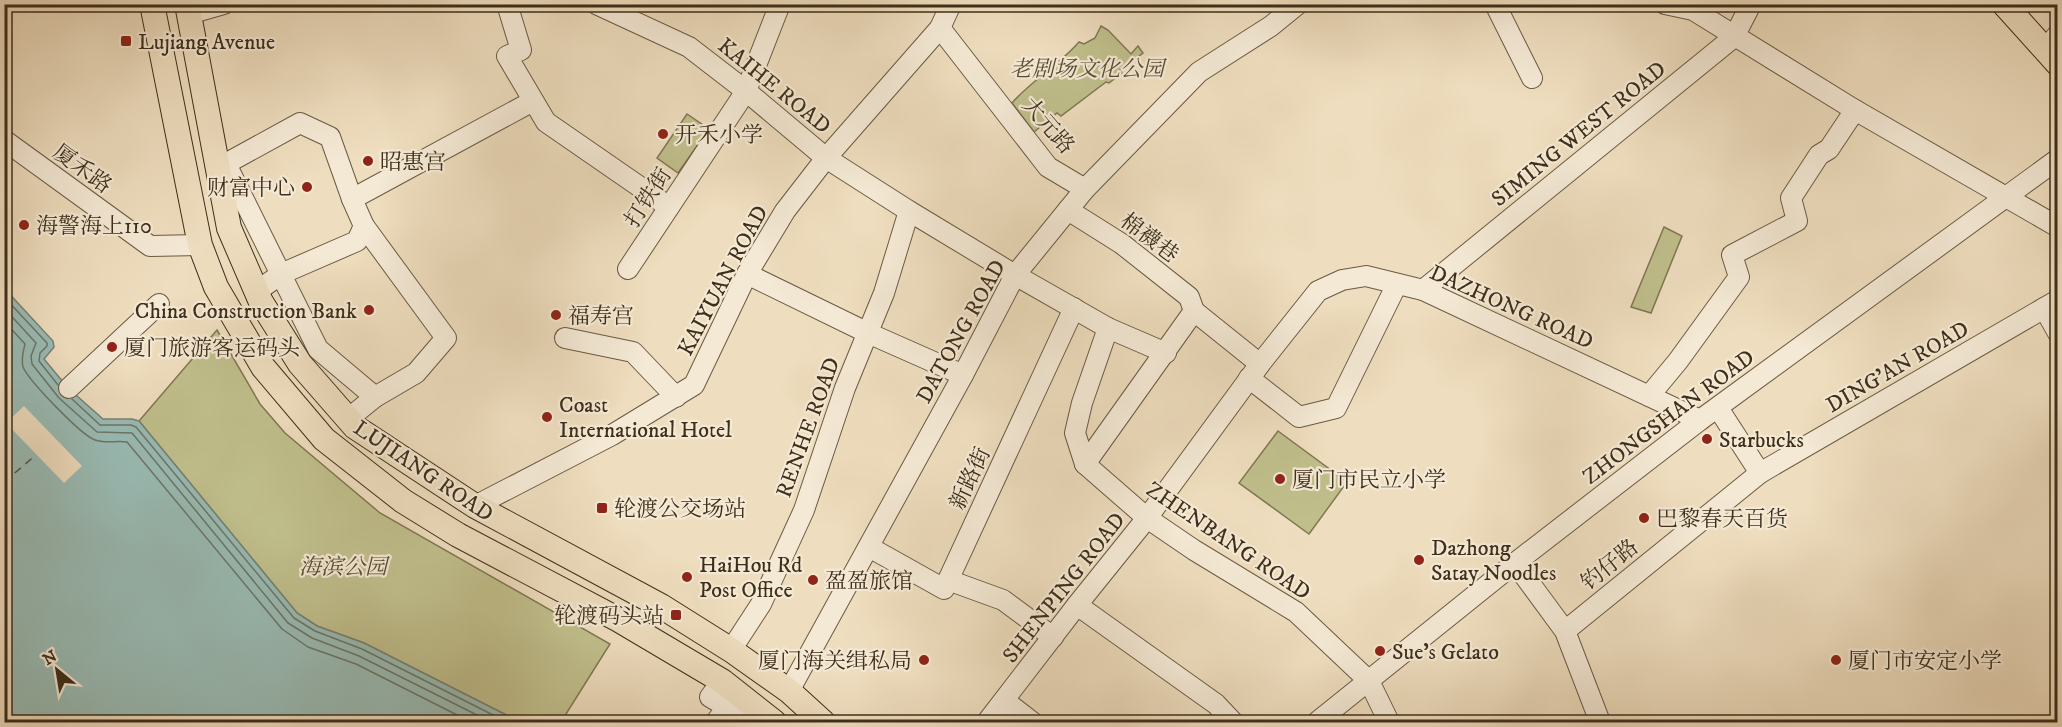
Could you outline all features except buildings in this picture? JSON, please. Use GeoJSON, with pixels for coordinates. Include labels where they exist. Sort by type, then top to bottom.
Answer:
{"type":"FeatureCollection","features":[{"type":"Feature","properties":{"kind":"main road","name":"LUJIANG ROAD"},"geometry":{"type":"LineString","coordinates":[[152,4],[200,245],[216,287],[263,368],[324,439],[403,501],[458,535],[619,620],[722,681],[774,723]]}},
{"type":"Feature","properties":{"kind":"main road"},"geometry":{"type":"LineString","coordinates":[[2004,4],[2058,64]]}},
{"type":"Feature","properties":{"kind":"main road"},"geometry":{"type":"LineString","coordinates":[[2017,4],[2056,39]]}},
{"type":"Feature","properties":{"kind":"main road","name":"LUJIANG ROAD"},"geometry":{"type":"LineString","coordinates":[[188,9],[222,166],[229,228],[261,303],[300,364],[355,427],[475,506],[661,606],[731,650],[789,691],[823,723]]}},
{"type":"Feature","properties":{"kind":"street"},"geometry":{"type":"LineString","coordinates":[[188,9],[224,4]]}},
{"type":"Feature","properties":{"kind":"street"},"geometry":{"type":"LineString","coordinates":[[507,4],[520,50],[507,56],[546,122],[669,207]]}},
{"type":"Feature","properties":{"kind":"street","name":"KAIHE ROAD"},"geometry":{"type":"LineString","coordinates":[[596,4],[690,47],[826,158],[909,211],[1108,328],[1166,353]]}},
{"type":"Feature","properties":{"kind":"street","name":"打铁街"},"geometry":{"type":"LineString","coordinates":[[628,269],[746,91],[780,4]]}},
{"type":"Feature","properties":{"kind":"street","name":"KAIYUAN ROAD"},"geometry":{"type":"LineString","coordinates":[[475,506],[612,435],[694,385],[747,274],[785,211],[826,158],[940,28],[951,4]]}},
{"type":"Feature","properties":{"kind":"street","name":"DATONG ROAD"},"geometry":{"type":"LineString","coordinates":[[789,691],[963,375],[1015,275],[1085,189],[1199,72],[1271,26],[1298,4]]}},
{"type":"Feature","properties":{"kind":"street"},"geometry":{"type":"LineString","coordinates":[[1495,4],[1532,78]]}},
{"type":"Feature","properties":{"kind":"street"},"geometry":{"type":"LineString","coordinates":[[1665,4],[1693,10],[1855,110],[2058,227]]}},
{"type":"Feature","properties":{"kind":"street","name":"SIMING WEST ROAD"},"geometry":{"type":"LineString","coordinates":[[1423,290],[1734,37],[1751,4]]}},
{"type":"Feature","properties":{"kind":"street","name":"大元路"},"geometry":{"type":"LineString","coordinates":[[940,28],[1048,167],[1085,189]]}},
{"type":"Feature","properties":{"kind":"street"},"geometry":{"type":"LineString","coordinates":[[352,199],[534,101]]}},
{"type":"Feature","properties":{"kind":"street"},"geometry":{"type":"LineString","coordinates":[[1649,396],[1678,361],[1739,277],[1732,255],[1797,221],[1791,198],[1819,154],[1829,150],[1855,110]]}},
{"type":"Feature","properties":{"kind":"street"},"geometry":{"type":"LineString","coordinates":[[348,419],[375,397],[416,373],[446,338],[364,226],[330,137],[300,123],[222,166],[281,274],[318,349],[375,397]]}},
{"type":"Feature","properties":{"kind":"street","name":"厦禾路"},"geometry":{"type":"LineString","coordinates":[[4,140],[150,246],[200,245]]}},
{"type":"Feature","properties":{"kind":"street","name":"ZHONGSHAN ROAD"},"geometry":{"type":"LineString","coordinates":[[1317,723],[1515,564],[1700,420],[2058,159]]}},
{"type":"Feature","properties":{"kind":"street","name":"棉襪巷"},"geometry":{"type":"LineString","coordinates":[[1068,210],[1122,244],[1189,297],[1194,311],[1299,417],[1336,408],[1397,284]]}},
{"type":"Feature","properties":{"kind":"street","name":"RENHE ROAD"},"geometry":{"type":"LineString","coordinates":[[731,650],[761,604],[804,510],[845,388],[884,293],[909,211]]}},
{"type":"Feature","properties":{"kind":"street"},"geometry":{"type":"LineString","coordinates":[[256,292],[281,274],[357,241],[364,226]]}},
{"type":"Feature","properties":{"kind":"street"},"geometry":{"type":"LineString","coordinates":[[747,274],[868,333],[963,375]]}},
{"type":"Feature","properties":{"kind":"street","name":"DAZHONG ROAD"},"geometry":{"type":"LineString","coordinates":[[1255,371],[1318,291],[1342,280],[1366,276],[1423,290],[1700,420]]}},
{"type":"Feature","properties":{"kind":"street"},"geometry":{"type":"LineString","coordinates":[[69,388],[159,304]]}},
{"type":"Feature","properties":{"kind":"street"},"geometry":{"type":"LineString","coordinates":[[2051,304],[2058,333]]}},
{"type":"Feature","properties":{"kind":"street","name":"DING'AN ROAD"},"geometry":{"type":"LineString","coordinates":[[1760,473],[2051,304]]}},
{"type":"Feature","properties":{"kind":"street","name":"新路街"},"geometry":{"type":"LineString","coordinates":[[948,580],[1074,308]]}},
{"type":"Feature","properties":{"kind":"street"},"geometry":{"type":"LineString","coordinates":[[1085,464],[1194,311]]}},
{"type":"Feature","properties":{"kind":"street"},"geometry":{"type":"LineString","coordinates":[[1085,464],[1076,433],[1082,403],[1108,328]]}},
{"type":"Feature","properties":{"kind":"street"},"geometry":{"type":"LineString","coordinates":[[566,338],[633,352],[676,397]]}},
{"type":"Feature","properties":{"kind":"street","name":"SHENPING ROAD"},"geometry":{"type":"LineString","coordinates":[[987,723],[1077,604],[1147,518],[1255,371]]}},
{"type":"Feature","properties":{"kind":"street"},"geometry":{"type":"LineString","coordinates":[[1718,408],[1760,473]]}},
{"type":"Feature","properties":{"kind":"street","name":"ZHENBANG ROAD"},"geometry":{"type":"LineString","coordinates":[[1085,464],[1147,518],[1194,550],[1296,612],[1369,681]]}},
{"type":"Feature","properties":{"kind":"street","name":"钓仔路"},"geometry":{"type":"LineString","coordinates":[[1564,631],[1760,473]]}},
{"type":"Feature","properties":{"kind":"street"},"geometry":{"type":"LineString","coordinates":[[869,547],[944,590],[948,580],[1003,600],[1053,637]]}},
{"type":"Feature","properties":{"kind":"street"},"geometry":{"type":"LineString","coordinates":[[1515,564],[1564,631],[1600,723]]}},
{"type":"Feature","properties":{"kind":"street"},"geometry":{"type":"LineString","coordinates":[[1077,604],[1216,704],[1233,723]]}},
{"type":"Feature","properties":{"kind":"street"},"geometry":{"type":"LineString","coordinates":[[722,681],[710,697],[722,715],[750,723]]}},
{"type":"Feature","properties":{"kind":"street"},"geometry":{"type":"LineString","coordinates":[[1369,681],[1389,723]]}},
{"type":"Feature","properties":{"kind":"street"},"geometry":{"type":"LineString","coordinates":[[1005,701],[1032,723]]}},
{"type":"Feature","properties":{"kind":"green space","name":"老剧场文化公园"},"geometry":{"type":"Polygon","coordinates":[[[1101,26],[1108,30],[1131,54],[1138,46],[1143,53],[1120,70],[1122,73],[1109,83],[1106,82],[1061,116],[1057,113],[1034,132],[1012,103],[1079,42],[1084,44],[1095,38],[1101,26]]]}},
{"type":"Feature","properties":{"kind":"green space"},"geometry":{"type":"Polygon","coordinates":[[[687,114],[709,129],[678,173],[657,158],[687,114]]]}},
{"type":"Feature","properties":{"kind":"green space"},"geometry":{"type":"Polygon","coordinates":[[[1664,227],[1682,236],[1651,313],[1631,307],[1664,227]]]}},
{"type":"Feature","properties":{"kind":"green space","name":"海滨公园"},"geometry":{"type":"Polygon","coordinates":[[[217,330],[260,404],[285,433],[380,513],[610,644],[561,722],[520,722],[364,643],[317,626],[297,613],[139,421],[217,330]]]}},
{"type":"Feature","properties":{"kind":"green space"},"geometry":{"type":"Polygon","coordinates":[[[1278,431],[1347,482],[1309,534],[1239,483],[1278,431]]]}},
{"type":"Feature","properties":{"kind":"water"},"geometry":{"type":"Polygon","coordinates":[[[4,288],[53,341],[54,347],[44,359],[68,388],[103,419],[139,421],[297,613],[317,626],[364,643],[520,722],[5,722],[4,288]]]}},
{"type":"Feature","properties":{"kind":"pier"},"geometry":{"type":"Polygon","coordinates":[[[24,406],[82,466],[64,483],[6,423],[24,406]]]}},
{"type":"Feature","properties":{"kind":"ferry route"},"geometry":{"type":"LineString","coordinates":[[4,482],[36,455]]}},
{"type":"Feature","properties":{"kind":"place","name":"Lujiang Avenue"},"geometry":{"type":"Point","coordinates":[126,41]}},
{"type":"Feature","properties":{"kind":"place","name":"开禾小学"},"geometry":{"type":"Point","coordinates":[663,134]}},
{"type":"Feature","properties":{"kind":"place","name":"昭惠宫"},"geometry":{"type":"Point","coordinates":[368,161]}},
{"type":"Feature","properties":{"kind":"place","name":"财富中心"},"geometry":{"type":"Point","coordinates":[307,187]}},
{"type":"Feature","properties":{"kind":"place","name":"海警海上110"},"geometry":{"type":"Point","coordinates":[24,225]}},
{"type":"Feature","properties":{"kind":"place","name":"China Construction Bank"},"geometry":{"type":"Point","coordinates":[369,310]}},
{"type":"Feature","properties":{"kind":"place","name":"福寿宫"},"geometry":{"type":"Point","coordinates":[556,315]}},
{"type":"Feature","properties":{"kind":"place","name":"厦门旅游客运码头"},"geometry":{"type":"Point","coordinates":[112,347]}},
{"type":"Feature","properties":{"kind":"place","name":"Coast International Hotel"},"geometry":{"type":"Point","coordinates":[547,417]}},
{"type":"Feature","properties":{"kind":"place","name":"Starbucks"},"geometry":{"type":"Point","coordinates":[1707,439]}},
{"type":"Feature","properties":{"kind":"place","name":"厦门市民立小学"},"geometry":{"type":"Point","coordinates":[1280,479]}},
{"type":"Feature","properties":{"kind":"place","name":"轮渡公交场站"},"geometry":{"type":"Point","coordinates":[602,508]}},
{"type":"Feature","properties":{"kind":"place","name":"巴黎春天百货"},"geometry":{"type":"Point","coordinates":[1644,518]}},
{"type":"Feature","properties":{"kind":"place","name":"Dazhong Satay Noodles"},"geometry":{"type":"Point","coordinates":[1419,560]}},
{"type":"Feature","properties":{"kind":"place","name":"HaiHou Rd Post Office"},"geometry":{"type":"Point","coordinates":[687,577]}},
{"type":"Feature","properties":{"kind":"place","name":"盈盈旅馆"},"geometry":{"type":"Point","coordinates":[813,580]}},
{"type":"Feature","properties":{"kind":"place","name":"轮渡码头站"},"geometry":{"type":"Point","coordinates":[676,615]}},
{"type":"Feature","properties":{"kind":"place","name":"Sue's Gelato"},"geometry":{"type":"Point","coordinates":[1380,651]}},
{"type":"Feature","properties":{"kind":"place","name":"厦门海关缉私局"},"geometry":{"type":"Point","coordinates":[924,660]}},
{"type":"Feature","properties":{"kind":"place","name":"厦门市安定小学"},"geometry":{"type":"Point","coordinates":[1836,660]}}]}
